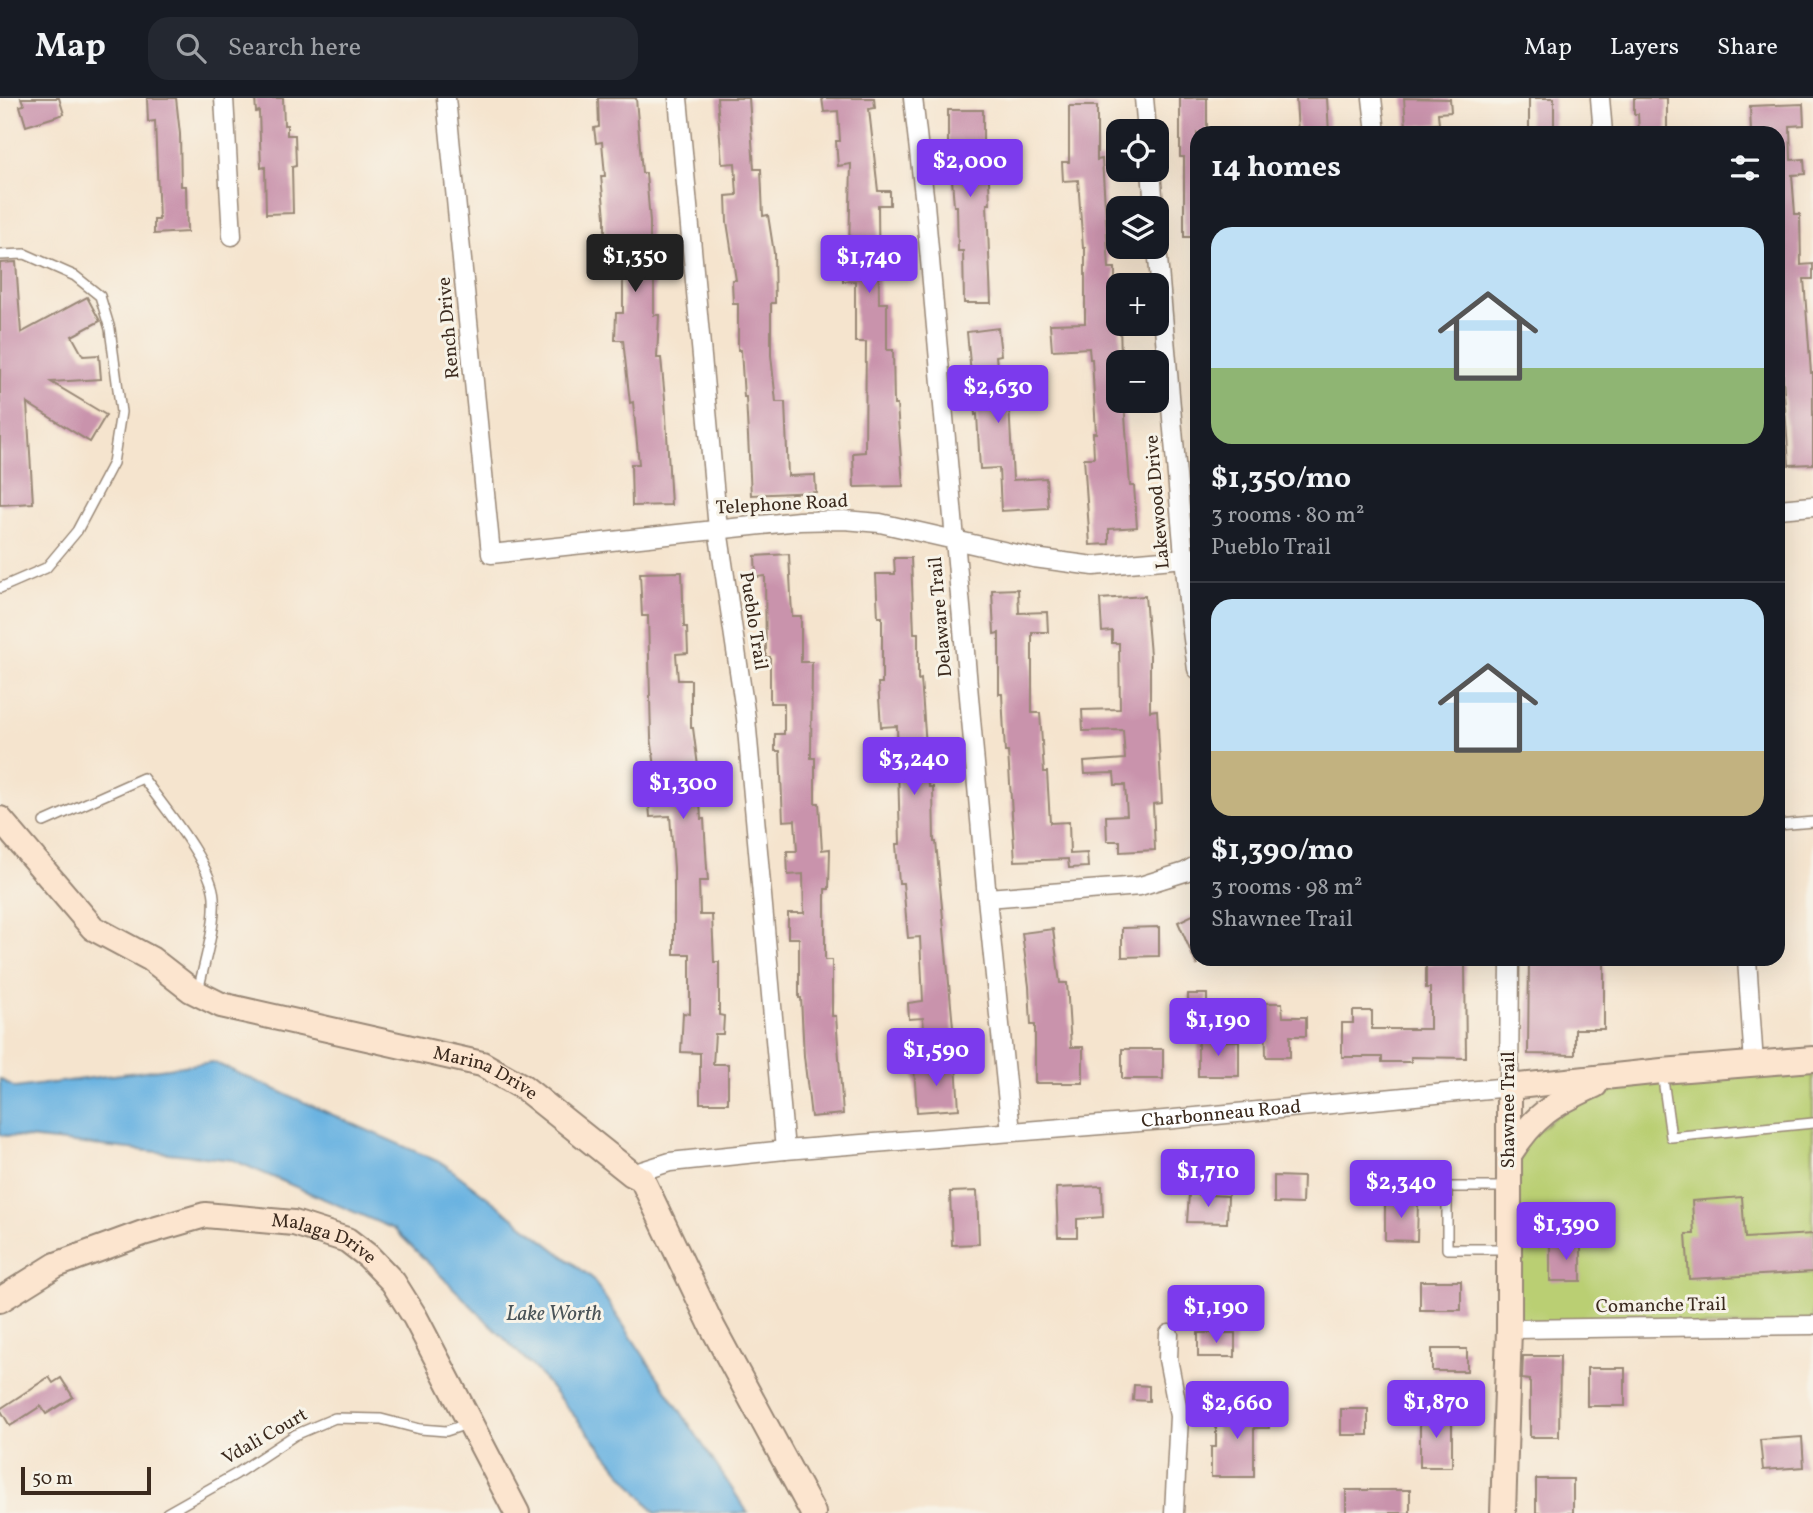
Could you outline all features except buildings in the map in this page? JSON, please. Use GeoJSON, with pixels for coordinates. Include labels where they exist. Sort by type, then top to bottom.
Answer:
{"type":"FeatureCollection","features":[{"type":"Feature","properties":{"kind":"street"},"geometry":{"type":"LineString","coordinates":[[224,98],[232,236]]}},
{"type":"Feature","properties":{"kind":"street","name":"Rench Drive"},"geometry":{"type":"LineString","coordinates":[[446,98],[491,554]]}},
{"type":"Feature","properties":{"kind":"street","name":"Pueblo Trail"},"geometry":{"type":"LineString","coordinates":[[678,98],[718,529],[746,719],[770,1001],[786,1150]]}},
{"type":"Feature","properties":{"kind":"street","name":"Delaware Trail"},"geometry":{"type":"LineString","coordinates":[[913,98],[1011,1132]]}},
{"type":"Feature","properties":{"kind":"street"},"geometry":{"type":"LineString","coordinates":[[1144,98],[1146,119]]}},
{"type":"Feature","properties":{"kind":"street"},"geometry":{"type":"LineString","coordinates":[[1372,98],[1375,126]]}},
{"type":"Feature","properties":{"kind":"street"},"geometry":{"type":"LineString","coordinates":[[1600,98],[1602,126]]}},
{"type":"Feature","properties":{"kind":"street","name":"Lakewood Drive"},"geometry":{"type":"LineString","coordinates":[[1158,259],[1190,548]]}},
{"type":"Feature","properties":{"kind":"street"},"geometry":{"type":"LineString","coordinates":[[1785,508],[1813,506]]}},
{"type":"Feature","properties":{"kind":"street","name":"Telephone Road"},"geometry":{"type":"LineString","coordinates":[[491,554],[799,521],[844,520],[880,523],[1034,558],[1094,566],[1190,557]]}},
{"type":"Feature","properties":{"kind":"street","name":"Marina Drive"},"geometry":{"type":"LineString","coordinates":[[0,819],[93,928],[151,959],[198,994],[221,1005],[482,1064],[523,1087],[632,1174],[642,1179],[713,1328],[813,1513]]}},
{"type":"Feature","properties":{"kind":"street"},"geometry":{"type":"LineString","coordinates":[[987,898],[1140,886],[1190,869]]}},
{"type":"Feature","properties":{"kind":"street","name":"Shawnee Trail"},"geometry":{"type":"LineString","coordinates":[[1503,1513],[1509,1329],[1510,966]]}},
{"type":"Feature","properties":{"kind":"street"},"geometry":{"type":"LineString","coordinates":[[1747,966],[1754,1064]]}},
{"type":"Feature","properties":{"kind":"street","name":"Charbonneau Road"},"geometry":{"type":"LineString","coordinates":[[632,1174],[670,1161],[1813,1059]]}},
{"type":"Feature","properties":{"kind":"street"},"geometry":{"type":"LineString","coordinates":[[1509,1156],[1525,1129],[1560,1101],[1618,1075]]}},
{"type":"Feature","properties":{"kind":"street","name":"Malaga Drive"},"geometry":{"type":"LineString","coordinates":[[0,1300],[56,1265],[143,1233],[205,1216],[294,1223],[347,1240],[368,1256],[393,1282],[415,1317],[517,1513]]}},
{"type":"Feature","properties":{"kind":"street","name":"Comanche Trail"},"geometry":{"type":"LineString","coordinates":[[1509,1329],[1813,1325]]}},
{"type":"Feature","properties":{"kind":"street"},"geometry":{"type":"LineString","coordinates":[[1169,1334],[1168,1359],[1178,1416],[1174,1513]]}},
{"type":"Feature","properties":{"kind":"lane"},"geometry":{"type":"LineString","coordinates":[[0,255],[25,254],[75,276],[100,296],[110,328],[121,412],[113,463],[77,531],[46,568],[0,588]]}},
{"type":"Feature","properties":{"kind":"lane"},"geometry":{"type":"LineString","coordinates":[[44,822],[143,778],[205,864],[214,895],[211,928],[198,994]]}},
{"type":"Feature","properties":{"kind":"lane"},"geometry":{"type":"LineString","coordinates":[[1785,824],[1813,822]]}},
{"type":"Feature","properties":{"kind":"lane"},"geometry":{"type":"LineString","coordinates":[[1662,1071],[1671,1138],[1813,1123]]}},
{"type":"Feature","properties":{"kind":"lane"},"geometry":{"type":"LineString","coordinates":[[1509,1187],[1447,1187],[1447,1249],[1509,1248]]}},
{"type":"Feature","properties":{"kind":"lane","name":"Vdali Court"},"geometry":{"type":"LineString","coordinates":[[167,1513],[236,1474],[295,1435],[335,1418],[381,1419],[420,1429],[446,1431],[468,1423]]}},
{"type":"Feature","properties":{"kind":"green space"},"geometry":{"type":"Polygon","coordinates":[[[1813,1059],[1813,1325],[1509,1329],[1509,1156],[1587,1089],[1813,1059]]]}},
{"type":"Feature","properties":{"kind":"water","name":"Lake Worth"},"geometry":{"type":"Polygon","coordinates":[[[213,1062],[444,1164],[592,1278],[748,1513],[655,1513],[537,1371],[394,1229],[233,1160],[0,1135],[0,1079],[15,1088],[213,1062]]]}}]}
